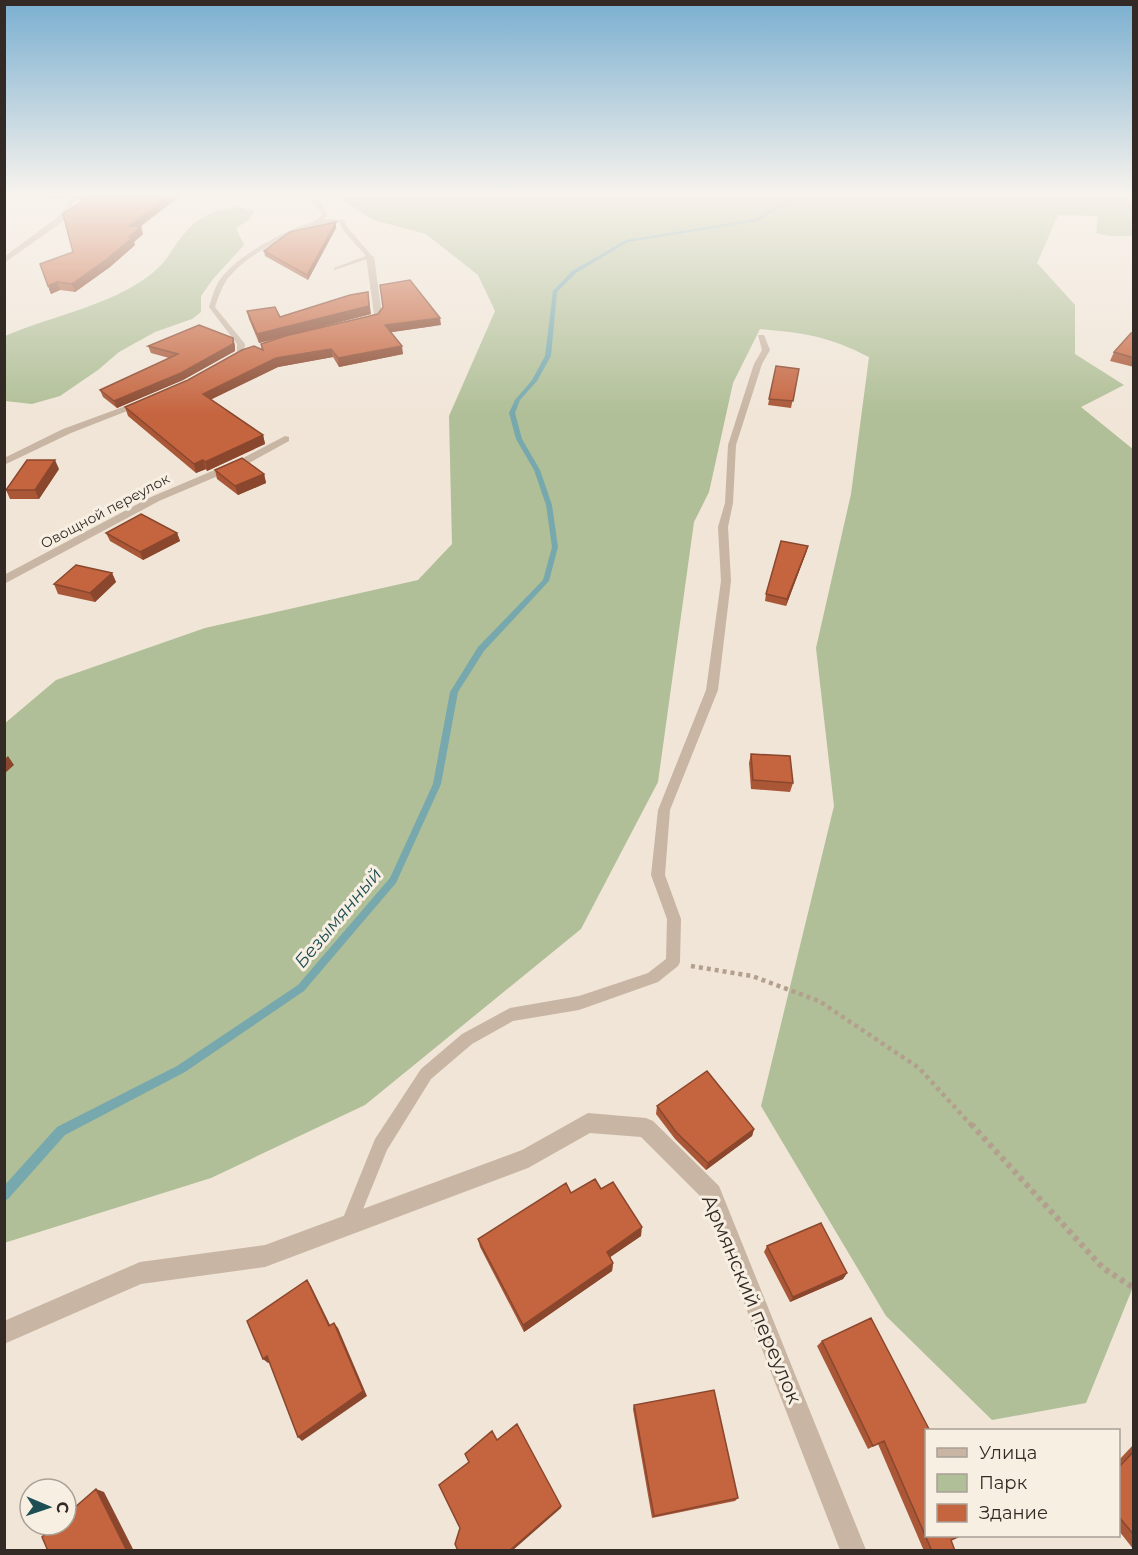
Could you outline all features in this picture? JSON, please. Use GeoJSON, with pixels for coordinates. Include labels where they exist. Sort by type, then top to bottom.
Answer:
{"type":"FeatureCollection","features":[{"type":"Feature","properties":{"kind":"street"},"geometry":{"type":"LineString","coordinates":[[348,325],[372,320],[378,315],[372,269]]}},
{"type":"Feature","properties":{"kind":"street"},"geometry":{"type":"LineString","coordinates":[[228,360],[251,350]]}},
{"type":"Feature","properties":{"kind":"street"},"geometry":{"type":"LineString","coordinates":[[4,462],[67,430],[155,398]]}},
{"type":"Feature","properties":{"kind":"street","name":"Овощной переулок"},"geometry":{"type":"LineString","coordinates":[[4,580],[154,499],[247,460],[285,439]]}},
{"type":"Feature","properties":{"kind":"street","name":"Армянский переулок"},"geometry":{"type":"LineString","coordinates":[[4,1333],[140,1273],[266,1256],[349,1223],[528,1158],[588,1123],[646,1128],[712,1193],[853,1551]]}},
{"type":"Feature","properties":{"kind":"lane"},"geometry":{"type":"LineString","coordinates":[[235,269],[228,274],[217,290],[212,307],[241,344],[240,354]]}},
{"type":"Feature","properties":{"kind":"lane"},"geometry":{"type":"LineString","coordinates":[[336,270],[340,269]]}},
{"type":"Feature","properties":{"kind":"lane"},"geometry":{"type":"LineString","coordinates":[[349,1223],[381,1145],[409,1100],[426,1074],[467,1039],[510,1015],[579,1003],[653,978],[673,962],[674,919],[658,875],[664,810],[712,690],[726,581],[723,527],[729,503],[732,446],[758,364],[766,350],[761,337]]}},
{"type":"Feature","properties":{"kind":"path"},"geometry":{"type":"LineString","coordinates":[[673,962],[752,976],[819,1001],[919,1068],[1103,1268],[1134,1288]]}},
{"type":"Feature","properties":{"kind":"green space"},"geometry":{"type":"Polygon","coordinates":[[[158,269],[223,269],[201,296],[201,312],[192,319],[155,332],[119,352],[98,370],[60,396],[32,404],[5,401],[5,336],[106,300],[158,269]]]}},
{"type":"Feature","properties":{"kind":"green space"},"geometry":{"type":"Polygon","coordinates":[[[470,269],[1042,269],[1075,305],[1075,354],[1124,385],[1081,407],[1134,450],[1133,1287],[1086,1403],[992,1420],[886,1316],[761,1106],[834,806],[816,648],[851,494],[869,357],[828,340],[790,332],[760,329],[733,383],[709,492],[694,522],[658,782],[581,929],[365,1105],[211,1178],[4,1243],[4,724],[56,680],[205,628],[418,580],[452,544],[449,416],[495,311],[478,275],[470,269]]]}},
{"type":"Feature","properties":{"kind":"building"},"geometry":{"type":"Polygon","coordinates":[[[42,269],[94,269],[72,284],[57,282],[48,286],[42,269]]]}},
{"type":"Feature","properties":{"kind":"building"},"geometry":{"type":"Polygon","coordinates":[[[295,269],[311,269],[307,275],[295,269]]]}},
{"type":"Feature","properties":{"kind":"building"},"geometry":{"type":"Polygon","coordinates":[[[410,280],[440,318],[385,325],[402,346],[338,358],[331,349],[276,358],[203,394],[263,435],[205,462],[203,460],[194,464],[125,407],[188,380],[242,350],[254,346],[263,350],[261,344],[285,336],[378,314],[383,307],[380,285],[410,280]]]}},
{"type":"Feature","properties":{"kind":"building"},"geometry":{"type":"Polygon","coordinates":[[[368,292],[369,306],[257,334],[247,311],[275,307],[280,317],[350,295],[368,292]]]}},
{"type":"Feature","properties":{"kind":"building"},"geometry":{"type":"Polygon","coordinates":[[[199,325],[233,338],[233,344],[181,373],[114,401],[100,390],[178,354],[148,346],[199,325]]]}},
{"type":"Feature","properties":{"kind":"building"},"geometry":{"type":"Polygon","coordinates":[[[1131,333],[1134,334],[1134,358],[1114,352],[1131,333]]]}},
{"type":"Feature","properties":{"kind":"building"},"geometry":{"type":"Polygon","coordinates":[[[776,366],[799,369],[793,401],[769,399],[776,366]]]}},
{"type":"Feature","properties":{"kind":"building"},"geometry":{"type":"Polygon","coordinates":[[[242,458],[264,474],[235,486],[215,470],[242,458]]]}},
{"type":"Feature","properties":{"kind":"building"},"geometry":{"type":"Polygon","coordinates":[[[27,460],[55,460],[35,490],[6,490],[27,460]]]}},
{"type":"Feature","properties":{"kind":"building"},"geometry":{"type":"Polygon","coordinates":[[[141,514],[177,533],[140,552],[106,533],[141,514]]]}},
{"type":"Feature","properties":{"kind":"building"},"geometry":{"type":"Polygon","coordinates":[[[781,541],[808,546],[787,599],[766,594],[781,541]]]}},
{"type":"Feature","properties":{"kind":"building"},"geometry":{"type":"Polygon","coordinates":[[[76,565],[112,573],[90,593],[54,584],[76,565]]]}},
{"type":"Feature","properties":{"kind":"building"},"geometry":{"type":"Polygon","coordinates":[[[751,754],[790,756],[793,783],[753,780],[751,754]]]}},
{"type":"Feature","properties":{"kind":"building"},"geometry":{"type":"Polygon","coordinates":[[[707,1071],[754,1129],[708,1163],[676,1132],[657,1106],[707,1071]]]}},
{"type":"Feature","properties":{"kind":"building"},"geometry":{"type":"Polygon","coordinates":[[[595,1179],[601,1189],[613,1182],[642,1227],[607,1252],[613,1263],[523,1325],[478,1239],[566,1183],[571,1193],[595,1179]]]}},
{"type":"Feature","properties":{"kind":"building"},"geometry":{"type":"Polygon","coordinates":[[[821,1223],[847,1273],[793,1297],[767,1246],[821,1223]]]}},
{"type":"Feature","properties":{"kind":"building"},"geometry":{"type":"Polygon","coordinates":[[[307,1280],[329,1326],[334,1323],[363,1391],[298,1437],[267,1356],[263,1359],[247,1321],[307,1280]]]}},
{"type":"Feature","properties":{"kind":"building"},"geometry":{"type":"Polygon","coordinates":[[[871,1318],[929,1429],[925,1429],[925,1535],[884,1441],[873,1446],[822,1341],[871,1318]]]}},
{"type":"Feature","properties":{"kind":"building"},"geometry":{"type":"Polygon","coordinates":[[[714,1390],[738,1498],[654,1516],[634,1405],[714,1390]]]}},
{"type":"Feature","properties":{"kind":"building"},"geometry":{"type":"Polygon","coordinates":[[[517,1424],[561,1506],[509,1551],[458,1551],[455,1544],[460,1528],[439,1485],[469,1462],[465,1454],[492,1431],[497,1440],[517,1424]]]}},
{"type":"Feature","properties":{"kind":"building"},"geometry":{"type":"Polygon","coordinates":[[[1134,1451],[1134,1535],[1120,1518],[1120,1466],[1134,1451]]]}},
{"type":"Feature","properties":{"kind":"building"},"geometry":{"type":"Polygon","coordinates":[[[96,1489],[127,1551],[48,1551],[42,1537],[78,1537],[78,1505],[96,1489]]]}},
{"type":"Feature","properties":{"kind":"building"},"geometry":{"type":"Polygon","coordinates":[[[926,1537],[958,1537],[951,1540],[955,1551],[932,1551],[926,1537]]]}},
{"type":"Feature","properties":{"kind":"waterway","name":"Безымянный"},"geometry":{"type":"LineString","coordinates":[[4,1195],[61,1131],[181,1069],[301,988],[393,880],[437,784],[454,692],[481,649],[546,581],[555,547],[549,505],[537,470],[519,439],[512,413],[518,400],[534,381],[548,356],[555,292],[580,269]]}}]}
